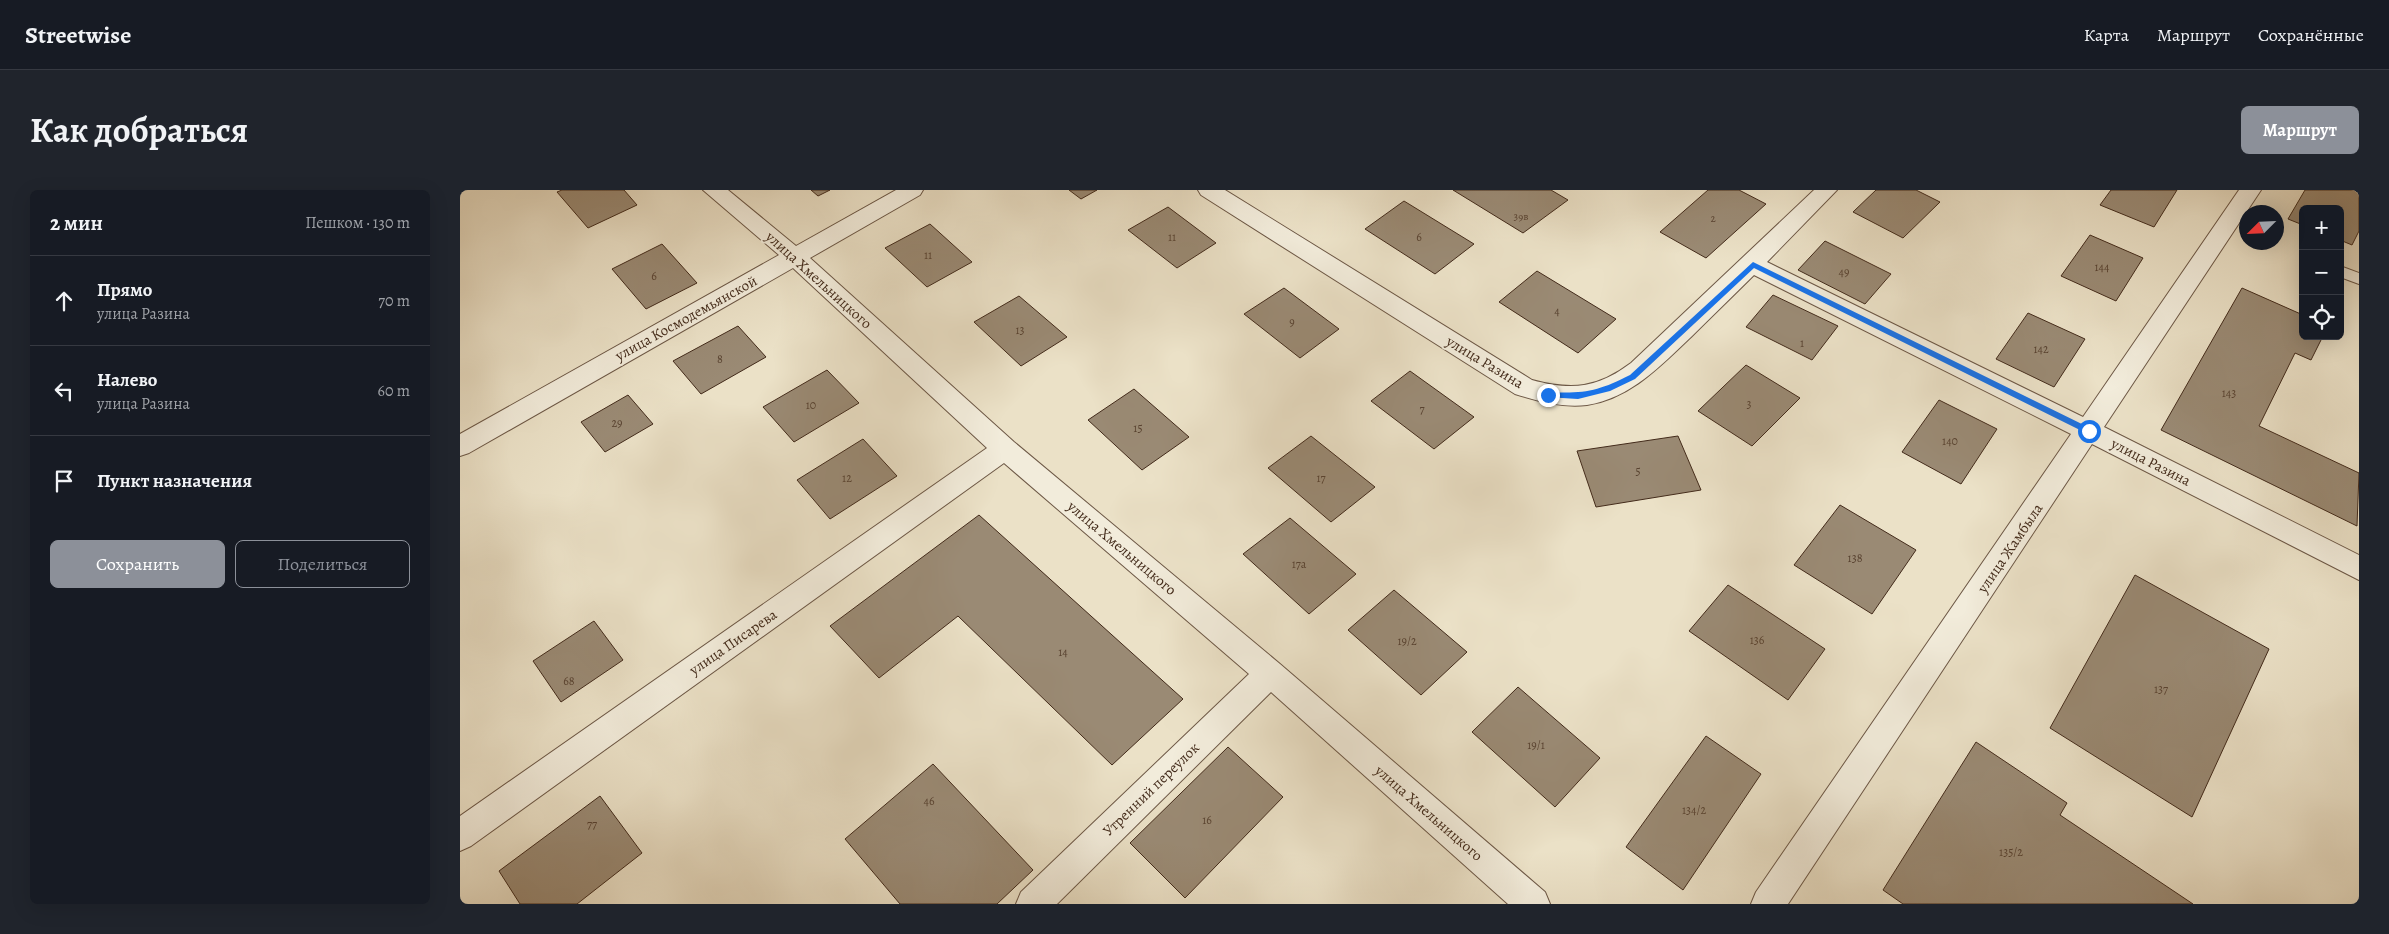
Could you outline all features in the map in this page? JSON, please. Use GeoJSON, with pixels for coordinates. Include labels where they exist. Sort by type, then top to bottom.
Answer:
{"type":"FeatureCollection","features":[{"type":"Feature","properties":{"kind":"street","name":"улица Хмельницкого"},"geometry":{"type":"LineString","coordinates":[[714,190],[795,257],[1005,449],[1270,673],[1533,904]]}},
{"type":"Feature","properties":{"kind":"street","name":"улица Космодемьянской"},"geometry":{"type":"LineString","coordinates":[[460,446],[912,190]]}},
{"type":"Feature","properties":{"kind":"street","name":"улица Разина"},"geometry":{"type":"LineString","coordinates":[[1210,190],[1524,387],[1548,395],[1578,396],[1608,389],[1633,377],[1753,265],[1826,190]]}},
{"type":"Feature","properties":{"kind":"street","name":"улица Жамбыла"},"geometry":{"type":"LineString","coordinates":[[1768,904],[2250,190]]}},
{"type":"Feature","properties":{"kind":"street","name":"улица Разина"},"geometry":{"type":"LineString","coordinates":[[1753,265],[2089,431],[2359,568]]}},
{"type":"Feature","properties":{"kind":"street","name":"улица Писарева"},"geometry":{"type":"LineString","coordinates":[[460,835],[1005,449]]}},
{"type":"Feature","properties":{"kind":"street","name":"Утренний переулок"},"geometry":{"type":"LineString","coordinates":[[1033,904],[1270,673]]}},
{"type":"Feature","properties":{"kind":"lane"},"geometry":{"type":"LineString","coordinates":[[2344,273],[2359,279]]}},
{"type":"Feature","properties":{"kind":"building"},"geometry":{"type":"Polygon","coordinates":[[[562,190],[624,190],[637,205],[588,228],[557,192],[562,190]]]}},
{"type":"Feature","properties":{"kind":"building"},"geometry":{"type":"Polygon","coordinates":[[[811,190],[830,190],[818,196],[811,190]]]}},
{"type":"Feature","properties":{"kind":"building"},"geometry":{"type":"Polygon","coordinates":[[[1069,190],[1097,190],[1081,199],[1069,190]]]}},
{"type":"Feature","properties":{"kind":"building"},"geometry":{"type":"Polygon","coordinates":[[[1453,190],[1551,190],[1568,200],[1523,233],[1453,190]]]}},
{"type":"Feature","properties":{"kind":"building"},"geometry":{"type":"Polygon","coordinates":[[[1708,190],[1739,190],[1766,204],[1706,258],[1660,232],[1708,190]]]}},
{"type":"Feature","properties":{"kind":"building"},"geometry":{"type":"Polygon","coordinates":[[[1876,190],[1916,190],[1940,202],[1903,238],[1853,212],[1876,190]]]}},
{"type":"Feature","properties":{"kind":"building"},"geometry":{"type":"Polygon","coordinates":[[[2111,190],[2177,190],[2154,227],[2100,205],[2111,190]]]}},
{"type":"Feature","properties":{"kind":"building"},"geometry":{"type":"Polygon","coordinates":[[[2305,190],[2359,190],[2359,231],[2352,245],[2344,242],[2344,205],[2299,205],[2299,223],[2288,219],[2305,190]]]}},
{"type":"Feature","properties":{"kind":"building"},"geometry":{"type":"Polygon","coordinates":[[[1404,201],[1474,244],[1435,274],[1365,229],[1404,201]]]}},
{"type":"Feature","properties":{"kind":"building"},"geometry":{"type":"Polygon","coordinates":[[[1168,207],[1216,243],[1177,268],[1128,230],[1168,207]]]}},
{"type":"Feature","properties":{"kind":"building"},"geometry":{"type":"Polygon","coordinates":[[[930,224],[972,262],[927,287],[885,248],[930,224]]]}},
{"type":"Feature","properties":{"kind":"building"},"geometry":{"type":"Polygon","coordinates":[[[2090,235],[2143,258],[2116,301],[2061,276],[2090,235]]]}},
{"type":"Feature","properties":{"kind":"building"},"geometry":{"type":"Polygon","coordinates":[[[1825,241],[1891,274],[1865,304],[1798,270],[1825,241]]]}},
{"type":"Feature","properties":{"kind":"building"},"geometry":{"type":"Polygon","coordinates":[[[662,244],[697,283],[646,309],[612,269],[662,244]]]}},
{"type":"Feature","properties":{"kind":"building"},"geometry":{"type":"Polygon","coordinates":[[[1537,271],[1616,319],[1578,353],[1499,302],[1537,271]]]}},
{"type":"Feature","properties":{"kind":"building"},"geometry":{"type":"Polygon","coordinates":[[[1284,288],[1339,329],[1300,358],[1244,314],[1284,288]]]}},
{"type":"Feature","properties":{"kind":"building"},"geometry":{"type":"Polygon","coordinates":[[[2242,288],[2299,313],[2299,340],[2321,340],[2311,360],[2295,353],[2259,426],[2359,473],[2357,526],[2161,430],[2242,288]]]}},
{"type":"Feature","properties":{"kind":"building"},"geometry":{"type":"Polygon","coordinates":[[[1773,295],[1838,326],[1812,360],[1746,327],[1773,295]]]}},
{"type":"Feature","properties":{"kind":"building"},"geometry":{"type":"Polygon","coordinates":[[[1019,296],[1067,337],[1021,366],[974,322],[1019,296]]]}},
{"type":"Feature","properties":{"kind":"building"},"geometry":{"type":"Polygon","coordinates":[[[2028,313],[2085,339],[2054,387],[1996,359],[2028,313]]]}},
{"type":"Feature","properties":{"kind":"building"},"geometry":{"type":"Polygon","coordinates":[[[738,326],[766,357],[701,394],[673,361],[738,326]]]}},
{"type":"Feature","properties":{"kind":"building"},"geometry":{"type":"Polygon","coordinates":[[[1746,365],[1800,398],[1752,446],[1698,411],[1746,365]]]}},
{"type":"Feature","properties":{"kind":"building"},"geometry":{"type":"Polygon","coordinates":[[[827,370],[859,403],[794,442],[763,407],[827,370]]]}},
{"type":"Feature","properties":{"kind":"building"},"geometry":{"type":"Polygon","coordinates":[[[1410,371],[1474,417],[1434,449],[1371,401],[1410,371]]]}},
{"type":"Feature","properties":{"kind":"building"},"geometry":{"type":"Polygon","coordinates":[[[1134,389],[1189,437],[1142,470],[1088,420],[1134,389]]]}},
{"type":"Feature","properties":{"kind":"building"},"geometry":{"type":"Polygon","coordinates":[[[628,395],[653,424],[605,452],[581,422],[628,395]]]}},
{"type":"Feature","properties":{"kind":"building"},"geometry":{"type":"Polygon","coordinates":[[[1939,400],[1997,429],[1961,484],[1902,452],[1939,400]]]}},
{"type":"Feature","properties":{"kind":"building"},"geometry":{"type":"Polygon","coordinates":[[[1311,436],[1375,487],[1331,522],[1268,468],[1311,436]]]}},
{"type":"Feature","properties":{"kind":"building"},"geometry":{"type":"Polygon","coordinates":[[[1678,436],[1701,490],[1596,507],[1577,451],[1678,436]]]}},
{"type":"Feature","properties":{"kind":"building"},"geometry":{"type":"Polygon","coordinates":[[[863,439],[897,476],[830,519],[797,480],[863,439]]]}},
{"type":"Feature","properties":{"kind":"building"},"geometry":{"type":"Polygon","coordinates":[[[1840,505],[1916,550],[1872,614],[1794,565],[1840,505]]]}},
{"type":"Feature","properties":{"kind":"building"},"geometry":{"type":"Polygon","coordinates":[[[979,515],[1183,699],[1112,765],[958,616],[879,678],[830,626],[979,515]]]}},
{"type":"Feature","properties":{"kind":"building"},"geometry":{"type":"Polygon","coordinates":[[[1290,518],[1356,574],[1309,614],[1243,554],[1290,518]]]}},
{"type":"Feature","properties":{"kind":"building"},"geometry":{"type":"Polygon","coordinates":[[[2135,575],[2269,649],[2192,817],[2050,728],[2135,575]]]}},
{"type":"Feature","properties":{"kind":"building"},"geometry":{"type":"Polygon","coordinates":[[[1728,585],[1825,649],[1788,700],[1689,631],[1728,585]]]}},
{"type":"Feature","properties":{"kind":"building"},"geometry":{"type":"Polygon","coordinates":[[[1394,590],[1467,652],[1421,695],[1348,630],[1394,590]]]}},
{"type":"Feature","properties":{"kind":"building"},"geometry":{"type":"Polygon","coordinates":[[[594,621],[623,660],[561,702],[533,661],[594,621]]]}},
{"type":"Feature","properties":{"kind":"building"},"geometry":{"type":"Polygon","coordinates":[[[1518,687],[1600,758],[1555,807],[1472,732],[1518,687]]]}},
{"type":"Feature","properties":{"kind":"building"},"geometry":{"type":"Polygon","coordinates":[[[1706,736],[1761,774],[1683,890],[1626,847],[1706,736]]]}},
{"type":"Feature","properties":{"kind":"building"},"geometry":{"type":"Polygon","coordinates":[[[1976,742],[2067,803],[2060,815],[2193,904],[1903,904],[1883,890],[1976,742]]]}},
{"type":"Feature","properties":{"kind":"building"},"geometry":{"type":"Polygon","coordinates":[[[1228,747],[1283,797],[1185,898],[1130,843],[1228,747]]]}},
{"type":"Feature","properties":{"kind":"building"},"geometry":{"type":"Polygon","coordinates":[[[933,764],[1033,870],[997,904],[900,904],[845,839],[933,764]]]}},
{"type":"Feature","properties":{"kind":"building"},"geometry":{"type":"Polygon","coordinates":[[[600,796],[642,853],[577,904],[520,904],[499,871],[600,796]]]}},
{"type":"Feature","properties":{"kind":"route"},"geometry":{"type":"LineString","coordinates":[[1548,395],[1578,396],[1608,389],[1633,377],[1753,265],[2089,431]]}}]}
